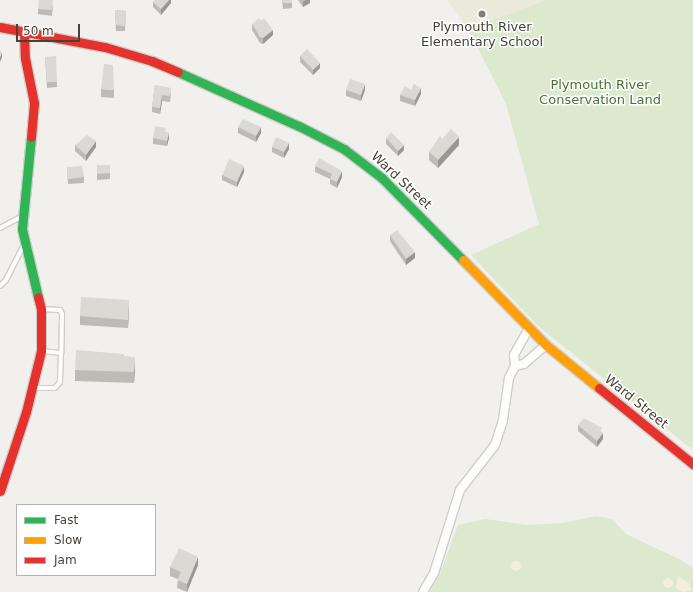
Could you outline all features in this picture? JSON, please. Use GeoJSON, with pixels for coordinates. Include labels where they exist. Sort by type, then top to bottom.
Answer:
{"type":"FeatureCollection","features":[{"type":"Feature","properties":{"kind":"street","name":"Ward Street"},"geometry":{"type":"LineString","coordinates":[[0,28],[105,47],[152,61],[299,126],[344,149],[382,178],[546,345],[693,464]]}},
{"type":"Feature","properties":{"kind":"street"},"geometry":{"type":"LineString","coordinates":[[0,491],[33,388],[41,351],[41,309],[24,245],[21,216],[34,103],[25,58],[24,33]]}},
{"type":"Feature","properties":{"kind":"street"},"geometry":{"type":"LineString","coordinates":[[423,592],[434,573],[460,490],[495,445],[503,420],[510,378],[515,366],[514,355],[529,328]]}},
{"type":"Feature","properties":{"kind":"street"},"geometry":{"type":"LineString","coordinates":[[515,366],[524,364],[546,345]]}},
{"type":"Feature","properties":{"kind":"lane"},"geometry":{"type":"LineString","coordinates":[[0,228],[21,216]]}},
{"type":"Feature","properties":{"kind":"lane"},"geometry":{"type":"LineString","coordinates":[[0,286],[6,280],[24,245]]}},
{"type":"Feature","properties":{"kind":"lane"},"geometry":{"type":"LineString","coordinates":[[33,388],[55,388],[59,385],[62,314],[60,310],[41,309]]}},
{"type":"Feature","properties":{"kind":"lane"},"geometry":{"type":"LineString","coordinates":[[41,351],[61,352]]}},
{"type":"Feature","properties":{"kind":"shaded area","name":"Plymouth River Elementary School"},"geometry":{"type":"Polygon","coordinates":[[[447,0],[546,0],[468,29],[447,0]]]}},
{"type":"Feature","properties":{"kind":"green space","name":"Plymouth River Conservation Land"},"geometry":{"type":"Polygon","coordinates":[[[546,0],[693,0],[693,450],[538,326],[471,255],[539,224],[506,104],[468,29],[546,0]]]}},
{"type":"Feature","properties":{"kind":"green space"},"geometry":{"type":"Polygon","coordinates":[[[596,516],[612,519],[626,534],[681,560],[693,568],[693,592],[430,592],[440,573],[458,525],[485,519],[527,525],[562,523],[596,516]]]}},
{"type":"Feature","properties":{"kind":"sand"},"geometry":{"type":"Polygon","coordinates":[[[514,561],[518,561],[520,562],[520,570],[514,571],[511,568],[511,564],[514,561]]]}},
{"type":"Feature","properties":{"kind":"sand"},"geometry":{"type":"Polygon","coordinates":[[[678,576],[689,583],[692,590],[682,592],[676,587],[678,576]]]}},
{"type":"Feature","properties":{"kind":"sand"},"geometry":{"type":"Polygon","coordinates":[[[666,578],[670,578],[672,579],[672,587],[666,588],[663,585],[663,581],[666,578]]]}},
{"type":"Feature","properties":{"kind":"building"},"geometry":{"type":"Polygon","coordinates":[[[39,0],[53,0],[52,10],[38,9],[39,0]]]}},
{"type":"Feature","properties":{"kind":"building"},"geometry":{"type":"Polygon","coordinates":[[[154,0],[169,0],[161,9],[153,2],[154,0]]]}},
{"type":"Feature","properties":{"kind":"building"},"geometry":{"type":"Polygon","coordinates":[[[282,0],[292,0],[292,3],[283,3],[282,0]]]}},
{"type":"Feature","properties":{"kind":"building"},"geometry":{"type":"Polygon","coordinates":[[[115,10],[126,11],[125,26],[116,25],[115,10]]]}},
{"type":"Feature","properties":{"kind":"building"},"geometry":{"type":"Polygon","coordinates":[[[259,18],[261,21],[264,18],[273,30],[263,38],[260,37],[252,24],[259,18]]]}},
{"type":"Feature","properties":{"kind":"building"},"geometry":{"type":"Polygon","coordinates":[[[307,49],[320,63],[313,70],[300,56],[307,49]]]}},
{"type":"Feature","properties":{"kind":"building"},"geometry":{"type":"Polygon","coordinates":[[[56,56],[57,82],[47,82],[45,57],[56,56]]]}},
{"type":"Feature","properties":{"kind":"building"},"geometry":{"type":"Polygon","coordinates":[[[104,64],[113,65],[114,90],[101,89],[104,64]]]}},
{"type":"Feature","properties":{"kind":"building"},"geometry":{"type":"Polygon","coordinates":[[[350,79],[365,84],[361,95],[346,90],[350,79]]]}},
{"type":"Feature","properties":{"kind":"building"},"geometry":{"type":"Polygon","coordinates":[[[414,84],[421,88],[415,100],[400,95],[405,86],[411,90],[414,84]]]}},
{"type":"Feature","properties":{"kind":"building"},"geometry":{"type":"Polygon","coordinates":[[[155,85],[171,88],[170,96],[162,95],[160,108],[152,107],[155,85]]]}},
{"type":"Feature","properties":{"kind":"building"},"geometry":{"type":"Polygon","coordinates":[[[243,119],[261,127],[256,136],[238,127],[243,119]]]}},
{"type":"Feature","properties":{"kind":"building"},"geometry":{"type":"Polygon","coordinates":[[[155,126],[166,128],[165,132],[169,132],[167,141],[153,138],[155,126]]]}},
{"type":"Feature","properties":{"kind":"building"},"geometry":{"type":"Polygon","coordinates":[[[451,129],[459,137],[438,160],[429,152],[440,136],[442,139],[451,129]]]}},
{"type":"Feature","properties":{"kind":"building"},"geometry":{"type":"Polygon","coordinates":[[[391,132],[404,145],[398,151],[386,138],[391,132]]]}},
{"type":"Feature","properties":{"kind":"building"},"geometry":{"type":"Polygon","coordinates":[[[87,135],[96,141],[86,155],[75,145],[87,135]]]}},
{"type":"Feature","properties":{"kind":"building"},"geometry":{"type":"Polygon","coordinates":[[[276,137],[289,143],[284,152],[272,147],[276,137]]]}},
{"type":"Feature","properties":{"kind":"building"},"geometry":{"type":"Polygon","coordinates":[[[319,158],[342,171],[337,182],[330,179],[332,174],[315,166],[319,158]]]}},
{"type":"Feature","properties":{"kind":"building"},"geometry":{"type":"Polygon","coordinates":[[[229,159],[244,166],[237,182],[222,175],[229,159]]]}},
{"type":"Feature","properties":{"kind":"building"},"geometry":{"type":"Polygon","coordinates":[[[97,165],[110,165],[110,173],[97,174],[97,165]]]}},
{"type":"Feature","properties":{"kind":"building"},"geometry":{"type":"Polygon","coordinates":[[[82,166],[84,177],[68,179],[67,167],[82,166]]]}},
{"type":"Feature","properties":{"kind":"building"},"geometry":{"type":"Polygon","coordinates":[[[397,230],[415,252],[406,259],[390,235],[397,230]]]}},
{"type":"Feature","properties":{"kind":"building"},"geometry":{"type":"Polygon","coordinates":[[[81,297],[129,300],[128,320],[80,316],[81,297]]]}},
{"type":"Feature","properties":{"kind":"building"},"geometry":{"type":"Polygon","coordinates":[[[76,350],[124,354],[124,356],[135,357],[134,372],[75,370],[76,350]]]}},
{"type":"Feature","properties":{"kind":"building"},"geometry":{"type":"Polygon","coordinates":[[[584,418],[602,428],[600,431],[603,433],[597,441],[578,425],[584,418]]]}},
{"type":"Feature","properties":{"kind":"building"},"geometry":{"type":"Polygon","coordinates":[[[179,548],[198,557],[187,584],[177,580],[181,572],[170,567],[179,548]]]}},
{"type":"Feature","properties":{"kind":"traffic: fast"},"geometry":{"type":"LineString","coordinates":[[178,72],[299,126],[344,149],[382,178],[463,260]]}},
{"type":"Feature","properties":{"kind":"traffic: fast"},"geometry":{"type":"LineString","coordinates":[[31,137],[22,229],[38,297]]}},
{"type":"Feature","properties":{"kind":"traffic: slow"},"geometry":{"type":"LineString","coordinates":[[463,260],[546,345],[599,388]]}},
{"type":"Feature","properties":{"kind":"traffic: jam"},"geometry":{"type":"LineString","coordinates":[[0,27],[105,47],[152,61],[178,72]]}},
{"type":"Feature","properties":{"kind":"traffic: jam"},"geometry":{"type":"LineString","coordinates":[[24,33],[25,58],[34,103],[31,137]]}},
{"type":"Feature","properties":{"kind":"traffic: jam"},"geometry":{"type":"LineString","coordinates":[[0,491],[26,412],[41,351],[41,309],[38,297]]}},
{"type":"Feature","properties":{"kind":"traffic: jam"},"geometry":{"type":"LineString","coordinates":[[599,388],[693,464]]}},
{"type":"Feature","properties":{"kind":"place","name":"Plymouth River Elementary School"},"geometry":{"type":"Point","coordinates":[482,14]}}]}
